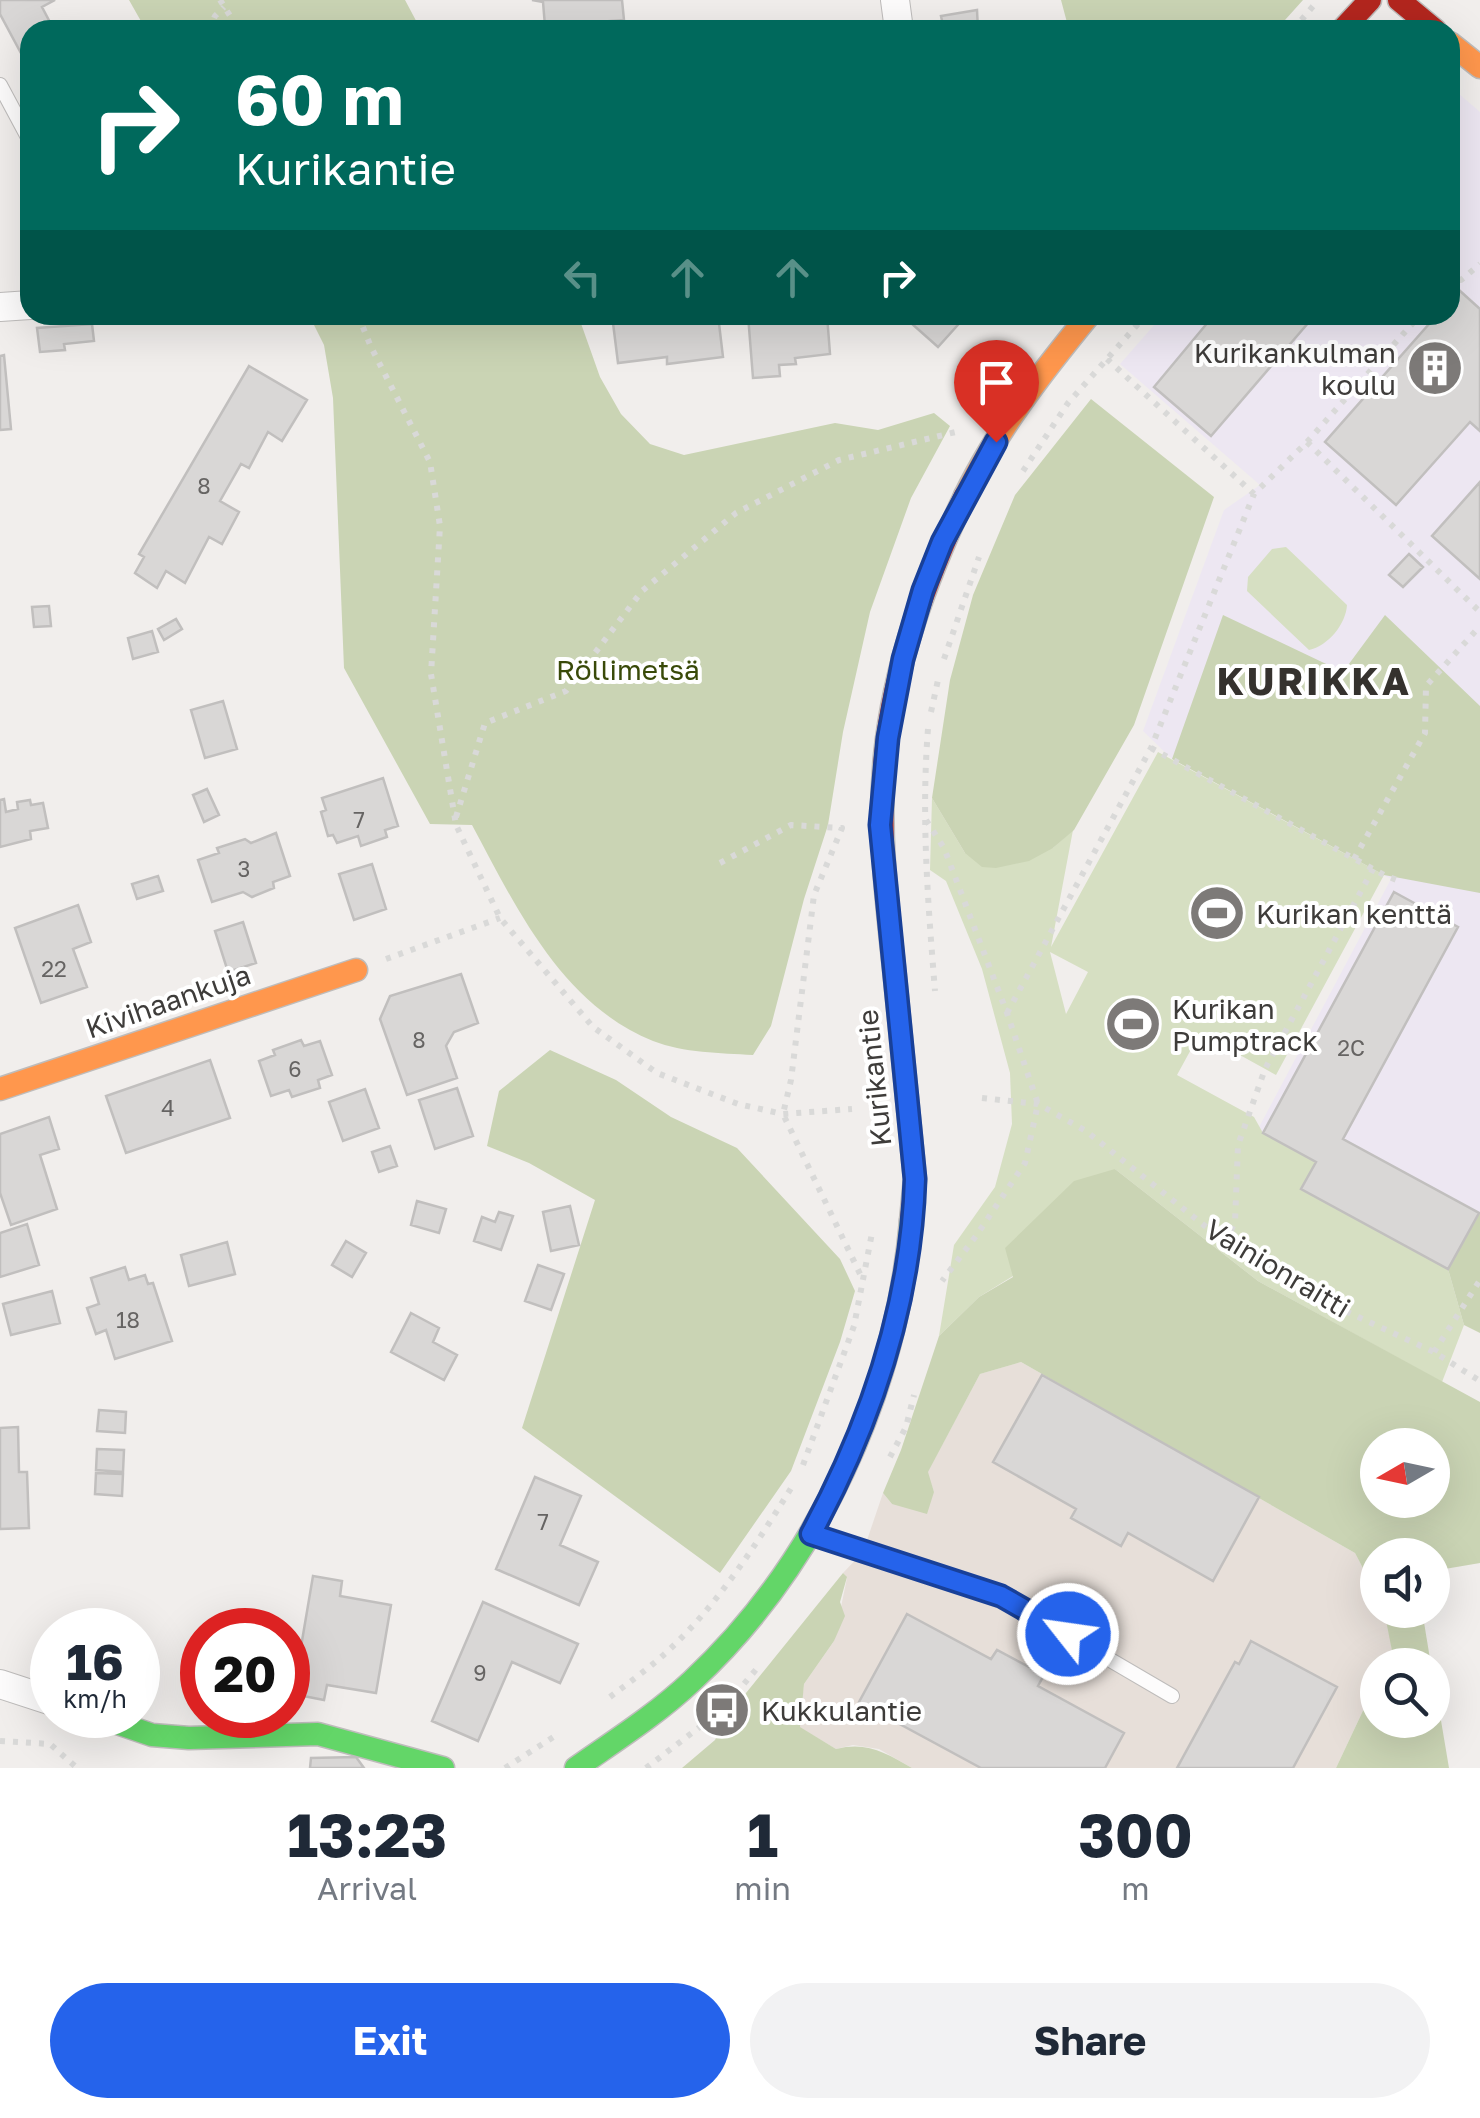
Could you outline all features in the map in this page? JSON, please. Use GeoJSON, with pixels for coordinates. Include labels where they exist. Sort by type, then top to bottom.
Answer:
{"type":"FeatureCollection","features":[{"type":"Feature","properties":{"kind":"main road"},"geometry":{"type":"LineString","coordinates":[[1351,20],[1370,0]]}},
{"type":"Feature","properties":{"kind":"main road"},"geometry":{"type":"LineString","coordinates":[[1400,0],[1423,20]]}},
{"type":"Feature","properties":{"kind":"main road"},"geometry":{"type":"LineString","coordinates":[[1460,50],[1480,67]]}},
{"type":"Feature","properties":{"kind":"main road","name":"Kurikantie"},"geometry":{"type":"LineString","coordinates":[[576,1768],[696,1678],[790,1568],[846,1471],[882,1369],[899,1307],[913,1227],[915,1179],[880,825],[898,682],[918,605],[942,542],[996,442],[1071,325]]}},
{"type":"Feature","properties":{"kind":"main road","name":"Kivihaankuja"},"geometry":{"type":"LineString","coordinates":[[0,1089],[356,970]]}},
{"type":"Feature","properties":{"kind":"main road"},"geometry":{"type":"LineString","coordinates":[[160,1736],[318,1734],[443,1768]]}},
{"type":"Feature","properties":{"kind":"street"},"geometry":{"type":"LineString","coordinates":[[0,1684],[30,1694]]}},
{"type":"Feature","properties":{"kind":"lane"},"geometry":{"type":"LineString","coordinates":[[0,85],[20,122]]}},
{"type":"Feature","properties":{"kind":"lane"},"geometry":{"type":"LineString","coordinates":[[811,1534],[1001,1596],[1172,1696]]}},
{"type":"Feature","properties":{"kind":"path"},"geometry":{"type":"LineString","coordinates":[[1301,20],[1318,0]]}},
{"type":"Feature","properties":{"kind":"path"},"geometry":{"type":"LineString","coordinates":[[1460,280],[1480,264]]}},
{"type":"Feature","properties":{"kind":"path"},"geometry":{"type":"LineString","coordinates":[[363,325],[430,462],[440,526],[431,674],[456,819],[500,918],[594,1027],[656,1073],[723,1099],[782,1114],[852,1109]]}},
{"type":"Feature","properties":{"kind":"path"},"geometry":{"type":"LineString","coordinates":[[1008,1013],[1151,748],[1254,494],[1307,442],[1411,325]]}},
{"type":"Feature","properties":{"kind":"path"},"geometry":{"type":"LineString","coordinates":[[1107,359],[1254,494]]}},
{"type":"Feature","properties":{"kind":"path"},"geometry":{"type":"LineString","coordinates":[[952,444],[970,416]]}},
{"type":"Feature","properties":{"kind":"path"},"geometry":{"type":"LineString","coordinates":[[456,819],[485,723],[566,691],[642,591],[736,513],[839,460],[960,431]]}},
{"type":"Feature","properties":{"kind":"path"},"geometry":{"type":"LineString","coordinates":[[1307,442],[1480,612]]}},
{"type":"Feature","properties":{"kind":"path"},"geometry":{"type":"LineString","coordinates":[[1354,858],[1425,733],[1426,686],[1480,626]]}},
{"type":"Feature","properties":{"kind":"path"},"geometry":{"type":"LineString","coordinates":[[1151,748],[1402,882]]}},
{"type":"Feature","properties":{"kind":"path"},"geometry":{"type":"LineString","coordinates":[[843,812],[844,844]]}},
{"type":"Feature","properties":{"kind":"path"},"geometry":{"type":"LineString","coordinates":[[926,819],[944,848],[1008,1013],[1038,1104],[1025,1162],[942,1281]]}},
{"type":"Feature","properties":{"kind":"path"},"geometry":{"type":"LineString","coordinates":[[720,863],[792,825],[842,828]]}},
{"type":"Feature","properties":{"kind":"path"},"geometry":{"type":"LineString","coordinates":[[842,828],[814,895],[791,1080],[782,1114],[862,1278]]}},
{"type":"Feature","properties":{"kind":"path"},"geometry":{"type":"LineString","coordinates":[[1226,1242],[1235,1222],[1238,1145],[1265,1069],[1373,869]]}},
{"type":"Feature","properties":{"kind":"path"},"geometry":{"type":"LineString","coordinates":[[356,970],[500,918]]}},
{"type":"Feature","properties":{"kind":"path"},"geometry":{"type":"LineString","coordinates":[[982,1098],[1038,1104]]}},
{"type":"Feature","properties":{"kind":"path","name":"Vainionraitti"},"geometry":{"type":"LineString","coordinates":[[1038,1104],[1086,1131],[1226,1242],[1315,1297],[1434,1352],[1480,1381]]}},
{"type":"Feature","properties":{"kind":"path"},"geometry":{"type":"LineString","coordinates":[[600,1705],[662,1656],[716,1597],[762,1536],[799,1475],[854,1326],[872,1232]]}},
{"type":"Feature","properties":{"kind":"path"},"geometry":{"type":"LineString","coordinates":[[1434,1352],[1480,1280]]}},
{"type":"Feature","properties":{"kind":"path"},"geometry":{"type":"LineString","coordinates":[[505,1768],[569,1728]]}},
{"type":"Feature","properties":{"kind":"path"},"geometry":{"type":"LineString","coordinates":[[0,1741],[50,1744],[78,1768]]}},
{"type":"Feature","properties":{"kind":"path"},"geometry":{"type":"LineString","coordinates":[[646,1768],[656,1760]]}},
{"type":"Feature","properties":{"kind":"shaded area"},"geometry":{"type":"Polygon","coordinates":[[[1460,95],[1480,112],[1480,1278],[1451,1274],[1268,1173],[1257,1131],[1391,879],[1171,758],[1143,731],[1224,510],[1260,485],[1120,364],[1154,325],[1460,325],[1460,95]]]}},
{"type":"Feature","properties":{"kind":"shaded area"},"geometry":{"type":"Polygon","coordinates":[[[1021,1362],[1355,1553],[1360,1563],[1360,1628],[1389,1628],[1392,1648],[1360,1648],[1360,1717],[1336,1768],[912,1768],[879,1749],[853,1745],[836,1749],[799,1727],[804,1684],[834,1641],[847,1578],[843,1573],[863,1552],[883,1493],[892,1504],[934,1492],[927,1473],[980,1374],[1021,1362]]]}},
{"type":"Feature","properties":{"kind":"green space"},"geometry":{"type":"Polygon","coordinates":[[[129,0],[405,0],[416,20],[140,20],[129,0]]]}},
{"type":"Feature","properties":{"kind":"green space"},"geometry":{"type":"Polygon","coordinates":[[[1061,0],[1303,0],[1285,20],[1066,20],[1061,0]]]}},
{"type":"Feature","properties":{"kind":"green space","name":"Röllimetsä"},"geometry":{"type":"Polygon","coordinates":[[[314,325],[582,325],[600,377],[621,414],[650,444],[684,455],[835,423],[878,430],[934,413],[950,426],[911,498],[870,612],[843,732],[828,825],[771,1026],[753,1055],[677,1048],[653,1041],[621,1024],[592,1003],[544,950],[472,825],[430,824],[344,668],[333,398],[324,345],[314,325]]]}},
{"type":"Feature","properties":{"kind":"green space"},"geometry":{"type":"Polygon","coordinates":[[[1091,399],[1214,497],[1134,725],[1074,830],[1029,861],[982,867],[965,853],[932,798],[950,680],[973,595],[1015,495],[1091,399]]]}},
{"type":"Feature","properties":{"kind":"green space"},"geometry":{"type":"Polygon","coordinates":[[[1286,547],[1347,605],[1335,633],[1309,650],[1247,591],[1248,577],[1272,549],[1286,547]]]}},
{"type":"Feature","properties":{"kind":"green space"},"geometry":{"type":"Polygon","coordinates":[[[1223,615],[1343,672],[1385,615],[1480,706],[1480,893],[1384,875],[1172,759],[1223,615]]]}},
{"type":"Feature","properties":{"kind":"green space"},"geometry":{"type":"Polygon","coordinates":[[[1158,752],[1384,875],[1276,1075],[1200,1033],[1177,1075],[1254,1117],[1263,1133],[1316,1162],[1302,1189],[1448,1269],[1464,1325],[1442,1382],[1258,1281],[1115,1169],[1013,1276],[979,1297],[939,1336],[954,1245],[995,1187],[1012,1124],[1010,1073],[982,969],[946,881],[930,870],[932,798],[965,853],[1053,848],[1073,830],[1051,947],[1158,752]],[[1050,952],[1066,1014],[1088,972],[1050,952]]]}},
{"type":"Feature","properties":{"kind":"green space"},"geometry":{"type":"Polygon","coordinates":[[[550,1050],[616,1080],[671,1117],[737,1148],[840,1259],[855,1291],[791,1471],[720,1573],[522,1428],[595,1200],[529,1163],[487,1146],[499,1091],[550,1050]]]}},
{"type":"Feature","properties":{"kind":"green space"},"geometry":{"type":"Polygon","coordinates":[[[1115,1169],[1258,1281],[1480,1402],[1480,1563],[1450,1568],[1450,1538],[1360,1538],[1360,1563],[1355,1553],[1021,1362],[980,1374],[928,1472],[934,1492],[927,1514],[892,1504],[883,1493],[939,1336],[979,1297],[1013,1277],[1005,1248],[1074,1181],[1115,1169]]]}},
{"type":"Feature","properties":{"kind":"green space"},"geometry":{"type":"Polygon","coordinates":[[[1480,1213],[1480,1333],[1464,1325],[1448,1269],[1480,1213]]]}},
{"type":"Feature","properties":{"kind":"green space"},"geometry":{"type":"Polygon","coordinates":[[[843,1573],[847,1577],[840,1602],[845,1616],[834,1641],[804,1684],[800,1727],[836,1749],[867,1748],[912,1768],[682,1768],[715,1740],[725,1719],[843,1573]]]}},
{"type":"Feature","properties":{"kind":"green space"},"geometry":{"type":"Polygon","coordinates":[[[1388,1628],[1425,1628],[1428,1648],[1391,1648],[1388,1628]]]}},
{"type":"Feature","properties":{"kind":"green space"},"geometry":{"type":"Polygon","coordinates":[[[1360,1717],[1360,1738],[1444,1738],[1449,1768],[1336,1768],[1360,1717]]]}},
{"type":"Feature","properties":{"kind":"building"},"geometry":{"type":"Polygon","coordinates":[[[0,0],[55,0],[42,7],[49,20],[20,20],[20,51],[0,14],[0,0]]]}},
{"type":"Feature","properties":{"kind":"building"},"geometry":{"type":"Polygon","coordinates":[[[532,0],[622,0],[624,20],[544,20],[543,2],[532,0]]]}},
{"type":"Feature","properties":{"kind":"building"},"geometry":{"type":"Polygon","coordinates":[[[977,10],[978,20],[942,20],[941,16],[977,10]]]}},
{"type":"Feature","properties":{"kind":"building","name":"Kurikankulman koulu"},"geometry":{"type":"Polygon","coordinates":[[[1460,291],[1480,309],[1480,431],[1470,422],[1396,505],[1325,442],[1428,325],[1460,325],[1460,291]]]}},
{"type":"Feature","properties":{"kind":"building"},"geometry":{"type":"Polygon","coordinates":[[[92,325],[94,341],[64,344],[65,350],[40,352],[37,328],[92,325]]]}},
{"type":"Feature","properties":{"kind":"building"},"geometry":{"type":"Polygon","coordinates":[[[613,325],[719,325],[723,357],[667,364],[667,357],[618,363],[613,325]]]}},
{"type":"Feature","properties":{"kind":"building"},"geometry":{"type":"Polygon","coordinates":[[[749,325],[828,325],[830,354],[795,358],[796,364],[779,365],[780,376],[753,378],[749,325]]]}},
{"type":"Feature","properties":{"kind":"building"},"geometry":{"type":"Polygon","coordinates":[[[913,325],[958,325],[938,347],[913,325]]]}},
{"type":"Feature","properties":{"kind":"building"},"geometry":{"type":"Polygon","coordinates":[[[1206,325],[1306,325],[1211,436],[1154,387],[1206,325]]]}},
{"type":"Feature","properties":{"kind":"building"},"geometry":{"type":"Polygon","coordinates":[[[4,355],[11,429],[0,430],[0,356],[4,355]]]}},
{"type":"Feature","properties":{"kind":"building"},"geometry":{"type":"Polygon","coordinates":[[[249,366],[307,400],[282,441],[268,432],[249,468],[241,464],[220,501],[239,512],[222,544],[209,537],[185,583],[166,571],[157,588],[135,573],[144,557],[139,554],[249,366]]]}},
{"type":"Feature","properties":{"kind":"building"},"geometry":{"type":"Polygon","coordinates":[[[1480,482],[1480,579],[1432,536],[1480,482]]]}},
{"type":"Feature","properties":{"kind":"building"},"geometry":{"type":"Polygon","coordinates":[[[1409,554],[1423,567],[1403,587],[1389,575],[1409,554]]]}},
{"type":"Feature","properties":{"kind":"building"},"geometry":{"type":"Polygon","coordinates":[[[49,606],[51,626],[34,627],[32,607],[49,606]]]}},
{"type":"Feature","properties":{"kind":"building"},"geometry":{"type":"Polygon","coordinates":[[[176,619],[182,629],[164,640],[158,629],[176,619]]]}},
{"type":"Feature","properties":{"kind":"building"},"geometry":{"type":"Polygon","coordinates":[[[152,631],[158,652],[133,659],[128,638],[152,631]]]}},
{"type":"Feature","properties":{"kind":"building"},"geometry":{"type":"Polygon","coordinates":[[[223,701],[237,749],[205,758],[191,710],[223,701]]]}},
{"type":"Feature","properties":{"kind":"building"},"geometry":{"type":"Polygon","coordinates":[[[383,778],[398,826],[385,830],[387,837],[361,846],[358,836],[337,843],[333,835],[328,836],[321,812],[326,810],[322,798],[383,778]]]}},
{"type":"Feature","properties":{"kind":"building"},"geometry":{"type":"Polygon","coordinates":[[[207,789],[219,815],[204,822],[193,795],[207,789]]]}},
{"type":"Feature","properties":{"kind":"building"},"geometry":{"type":"Polygon","coordinates":[[[4,799],[6,812],[18,809],[17,802],[43,803],[48,828],[30,831],[31,839],[0,847],[0,800],[4,799]]]}},
{"type":"Feature","properties":{"kind":"building"},"geometry":{"type":"Polygon","coordinates":[[[276,833],[290,876],[252,897],[243,892],[212,902],[198,860],[219,853],[217,848],[245,839],[251,843],[276,833]]]}},
{"type":"Feature","properties":{"kind":"building"},"geometry":{"type":"Polygon","coordinates":[[[372,864],[386,909],[354,920],[339,874],[372,864]]]}},
{"type":"Feature","properties":{"kind":"building"},"geometry":{"type":"Polygon","coordinates":[[[158,876],[163,891],[137,899],[132,884],[158,876]]]}},
{"type":"Feature","properties":{"kind":"building"},"geometry":{"type":"Polygon","coordinates":[[[1394,892],[1458,927],[1343,1139],[1479,1213],[1448,1269],[1301,1189],[1316,1162],[1263,1133],[1394,892]]]}},
{"type":"Feature","properties":{"kind":"building"},"geometry":{"type":"Polygon","coordinates":[[[78,905],[91,942],[73,949],[87,987],[41,1003],[15,928],[78,905]]]}},
{"type":"Feature","properties":{"kind":"building"},"geometry":{"type":"Polygon","coordinates":[[[243,922],[256,963],[228,972],[215,931],[243,922]]]}},
{"type":"Feature","properties":{"kind":"building"},"geometry":{"type":"Polygon","coordinates":[[[461,974],[478,1023],[454,1032],[446,1046],[457,1078],[407,1095],[380,1019],[390,996],[461,974]]]}},
{"type":"Feature","properties":{"kind":"building"},"geometry":{"type":"Polygon","coordinates":[[[301,1040],[304,1046],[320,1041],[332,1075],[318,1080],[320,1088],[292,1097],[289,1090],[271,1096],[259,1061],[275,1055],[273,1050],[301,1040]]]}},
{"type":"Feature","properties":{"kind":"building"},"geometry":{"type":"Polygon","coordinates":[[[210,1060],[230,1118],[126,1153],[106,1096],[210,1060]]]}},
{"type":"Feature","properties":{"kind":"building"},"geometry":{"type":"Polygon","coordinates":[[[457,1088],[473,1136],[435,1149],[419,1100],[457,1088]]]}},
{"type":"Feature","properties":{"kind":"building"},"geometry":{"type":"Polygon","coordinates":[[[365,1089],[379,1128],[343,1141],[329,1102],[365,1089]]]}},
{"type":"Feature","properties":{"kind":"building"},"geometry":{"type":"Polygon","coordinates":[[[49,1117],[59,1149],[40,1155],[57,1209],[11,1225],[0,1193],[0,1134],[49,1117]]]}},
{"type":"Feature","properties":{"kind":"building"},"geometry":{"type":"Polygon","coordinates":[[[390,1146],[397,1166],[379,1172],[372,1152],[390,1146]]]}},
{"type":"Feature","properties":{"kind":"building"},"geometry":{"type":"Polygon","coordinates":[[[417,1201],[446,1209],[439,1233],[411,1225],[417,1201]]]}},
{"type":"Feature","properties":{"kind":"building"},"geometry":{"type":"Polygon","coordinates":[[[570,1206],[579,1245],[551,1251],[543,1212],[570,1206]]]}},
{"type":"Feature","properties":{"kind":"building"},"geometry":{"type":"Polygon","coordinates":[[[499,1212],[513,1216],[501,1250],[474,1241],[482,1217],[495,1222],[499,1212]]]}},
{"type":"Feature","properties":{"kind":"building"},"geometry":{"type":"Polygon","coordinates":[[[27,1224],[39,1265],[0,1277],[0,1233],[27,1224]]]}},
{"type":"Feature","properties":{"kind":"building"},"geometry":{"type":"Polygon","coordinates":[[[346,1241],[366,1253],[352,1277],[332,1265],[346,1241]]]}},
{"type":"Feature","properties":{"kind":"building"},"geometry":{"type":"Polygon","coordinates":[[[227,1242],[235,1274],[189,1286],[181,1255],[227,1242]]]}},
{"type":"Feature","properties":{"kind":"building"},"geometry":{"type":"Polygon","coordinates":[[[538,1265],[564,1274],[551,1310],[525,1301],[538,1265]]]}},
{"type":"Feature","properties":{"kind":"building"},"geometry":{"type":"Polygon","coordinates":[[[125,1267],[129,1280],[145,1275],[148,1284],[153,1283],[172,1341],[115,1359],[106,1330],[96,1334],[87,1308],[99,1304],[91,1278],[125,1267]]]}},
{"type":"Feature","properties":{"kind":"building"},"geometry":{"type":"Polygon","coordinates":[[[52,1291],[60,1323],[11,1335],[3,1304],[52,1291]]]}},
{"type":"Feature","properties":{"kind":"building"},"geometry":{"type":"Polygon","coordinates":[[[411,1313],[439,1328],[433,1342],[457,1355],[444,1380],[391,1352],[411,1313]]]}},
{"type":"Feature","properties":{"kind":"building"},"geometry":{"type":"Polygon","coordinates":[[[1042,1375],[1259,1497],[1213,1581],[1128,1533],[1121,1546],[1071,1518],[1076,1509],[993,1462],[1042,1375]]]}},
{"type":"Feature","properties":{"kind":"building"},"geometry":{"type":"Polygon","coordinates":[[[99,1410],[126,1412],[125,1433],[97,1431],[99,1410]]]}},
{"type":"Feature","properties":{"kind":"building"},"geometry":{"type":"Polygon","coordinates":[[[18,1427],[19,1472],[27,1472],[29,1528],[0,1529],[0,1428],[18,1427]]]}},
{"type":"Feature","properties":{"kind":"building"},"geometry":{"type":"Polygon","coordinates":[[[97,1449],[124,1450],[123,1472],[96,1470],[97,1449]]]}},
{"type":"Feature","properties":{"kind":"building"},"geometry":{"type":"Polygon","coordinates":[[[96,1473],[123,1474],[122,1496],[95,1494],[96,1473]]]}},
{"type":"Feature","properties":{"kind":"building"},"geometry":{"type":"Polygon","coordinates":[[[535,1477],[581,1496],[560,1545],[598,1562],[579,1605],[496,1569],[535,1477]]]}},
{"type":"Feature","properties":{"kind":"building"},"geometry":{"type":"Polygon","coordinates":[[[313,1576],[342,1581],[340,1596],[391,1605],[376,1693],[327,1685],[324,1700],[310,1697],[308,1608],[313,1576]]]}},
{"type":"Feature","properties":{"kind":"building"},"geometry":{"type":"Polygon","coordinates":[[[483,1602],[578,1644],[560,1683],[512,1662],[478,1741],[432,1721],[483,1602]]]}},
{"type":"Feature","properties":{"kind":"building"},"geometry":{"type":"Polygon","coordinates":[[[907,1614],[991,1659],[997,1650],[1044,1675],[1038,1686],[1124,1733],[1105,1768],[981,1768],[859,1702],[907,1614]]]}},
{"type":"Feature","properties":{"kind":"building"},"geometry":{"type":"Polygon","coordinates":[[[1251,1641],[1337,1687],[1293,1768],[1177,1768],[1235,1662],[1239,1664],[1251,1641]]]}},
{"type":"Feature","properties":{"kind":"building"},"geometry":{"type":"Polygon","coordinates":[[[356,1757],[364,1768],[310,1768],[311,1758],[356,1757]]]}},
{"type":"Feature","properties":{"kind":"traffic: fast"},"geometry":{"type":"LineString","coordinates":[[576,1768],[692,1681],[737,1635],[813,1529],[843,1471],[888,1349],[911,1221]]}},
{"type":"Feature","properties":{"kind":"traffic: fast"},"geometry":{"type":"LineString","coordinates":[[160,1736],[318,1734],[443,1768]]}},
{"type":"Feature","properties":{"kind":"traffic: slow"},"geometry":{"type":"LineString","coordinates":[[1460,51],[1480,67]]}},
{"type":"Feature","properties":{"kind":"traffic: slow"},"geometry":{"type":"LineString","coordinates":[[965,496],[1006,424],[1081,325]]}},
{"type":"Feature","properties":{"kind":"traffic: slow"},"geometry":{"type":"LineString","coordinates":[[0,1089],[356,970]]}},
{"type":"Feature","properties":{"kind":"traffic: jam"},"geometry":{"type":"LineString","coordinates":[[1351,20],[1370,0]]}},
{"type":"Feature","properties":{"kind":"traffic: jam"},"geometry":{"type":"LineString","coordinates":[[1399,0],[1423,20]]}},
{"type":"Feature","properties":{"kind":"traffic: jam"},"geometry":{"type":"LineString","coordinates":[[911,1221],[915,1179],[884,862],[885,756],[896,689],[914,623],[965,496]]}},
{"type":"Feature","properties":{"kind":"place","name":"Kurikankulman koulu"},"geometry":{"type":"Point","coordinates":[1435,368]}},
{"type":"Feature","properties":{"kind":"place","name":"Kurikan kenttä"},"geometry":{"type":"Point","coordinates":[1217,913]}},
{"type":"Feature","properties":{"kind":"place","name":"Kurikan Pumptrack"},"geometry":{"type":"Point","coordinates":[1133,1024]}},
{"type":"Feature","properties":{"kind":"place","name":"Kukkulantie"},"geometry":{"type":"Point","coordinates":[722,1710]}},
{"type":"Feature","properties":{"kind":"district","name":"KURIKKA"},"geometry":{"type":"Point","coordinates":[1314,680]}},
{"type":"Feature","properties":{"kind":"route"},"geometry":{"type":"LineString","coordinates":[[996,442],[942,542],[923,590],[908,636],[888,738],[880,825],[915,1179],[913,1227],[887,1354],[846,1471],[811,1534],[1001,1596],[1068,1634]]}}]}
